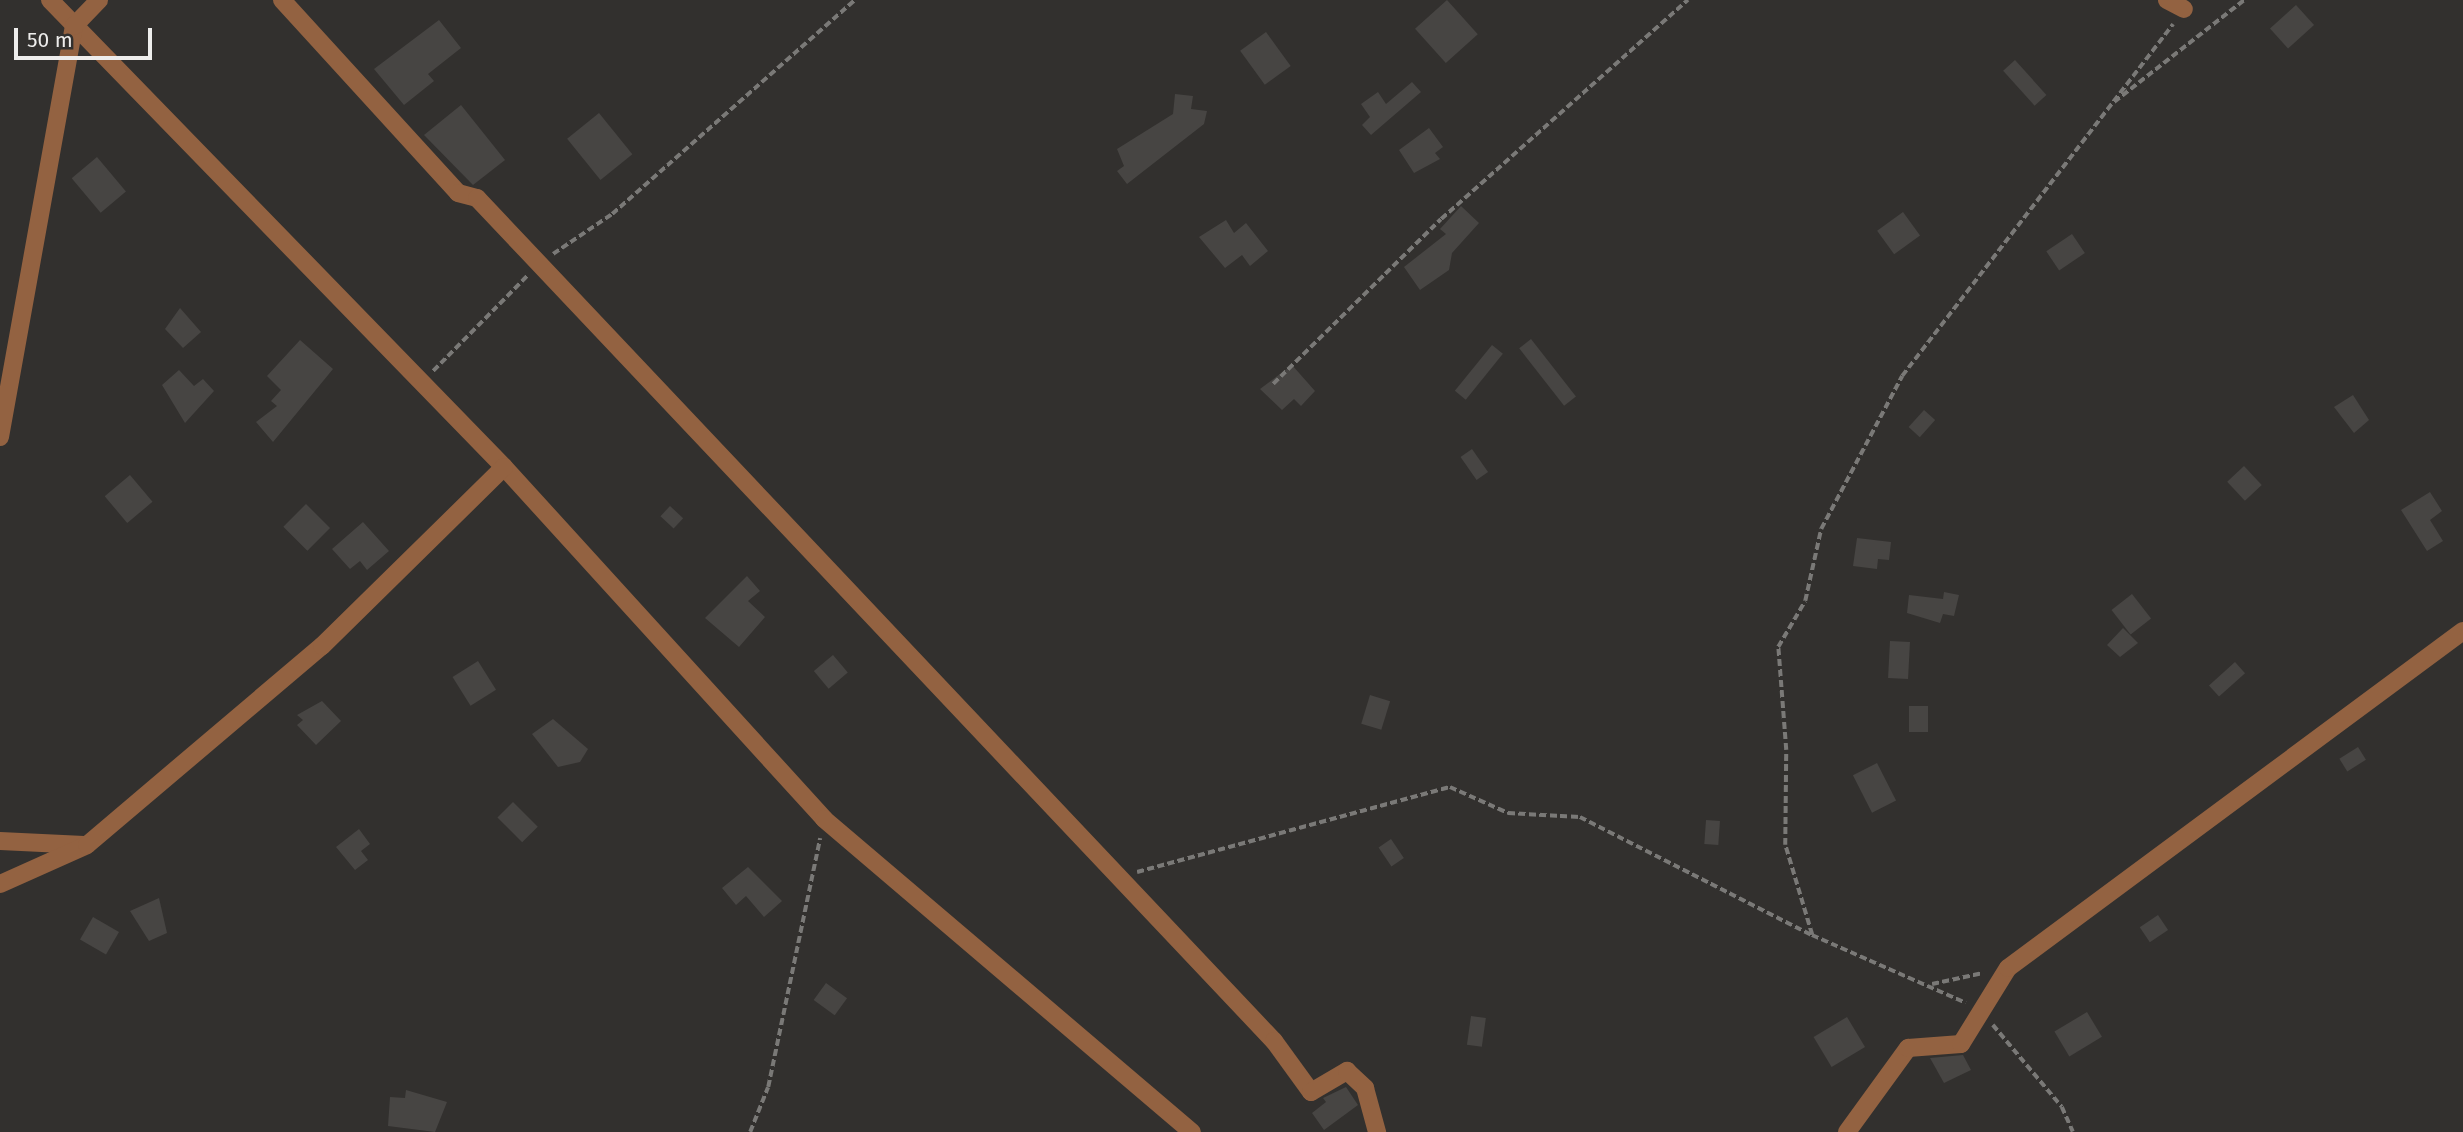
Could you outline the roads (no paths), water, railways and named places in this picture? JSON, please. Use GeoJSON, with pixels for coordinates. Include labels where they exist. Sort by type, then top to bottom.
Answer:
{"type":"FeatureCollection","features":[{"type":"Feature","properties":{"kind":"street"},"geometry":{"type":"LineString","coordinates":[[50,0],[504,467],[824,819],[1192,1132]]}},
{"type":"Feature","properties":{"kind":"street"},"geometry":{"type":"LineString","coordinates":[[0,437],[74,26],[99,0]]}},
{"type":"Feature","properties":{"kind":"street"},"geometry":{"type":"LineString","coordinates":[[282,0],[458,193],[477,198],[537,266],[1274,1041],[1311,1092],[1347,1071],[1365,1088],[1377,1132]]}},
{"type":"Feature","properties":{"kind":"street"},"geometry":{"type":"LineString","coordinates":[[2167,0],[2184,9]]}},
{"type":"Feature","properties":{"kind":"street"},"geometry":{"type":"LineString","coordinates":[[0,884],[87,845],[322,646],[504,467]]}},
{"type":"Feature","properties":{"kind":"street"},"geometry":{"type":"LineString","coordinates":[[1847,1132],[1908,1048],[1961,1044],[2008,968],[2463,631]]}},
{"type":"Feature","properties":{"kind":"street"},"geometry":{"type":"LineString","coordinates":[[0,841],[87,845]]}}]}
